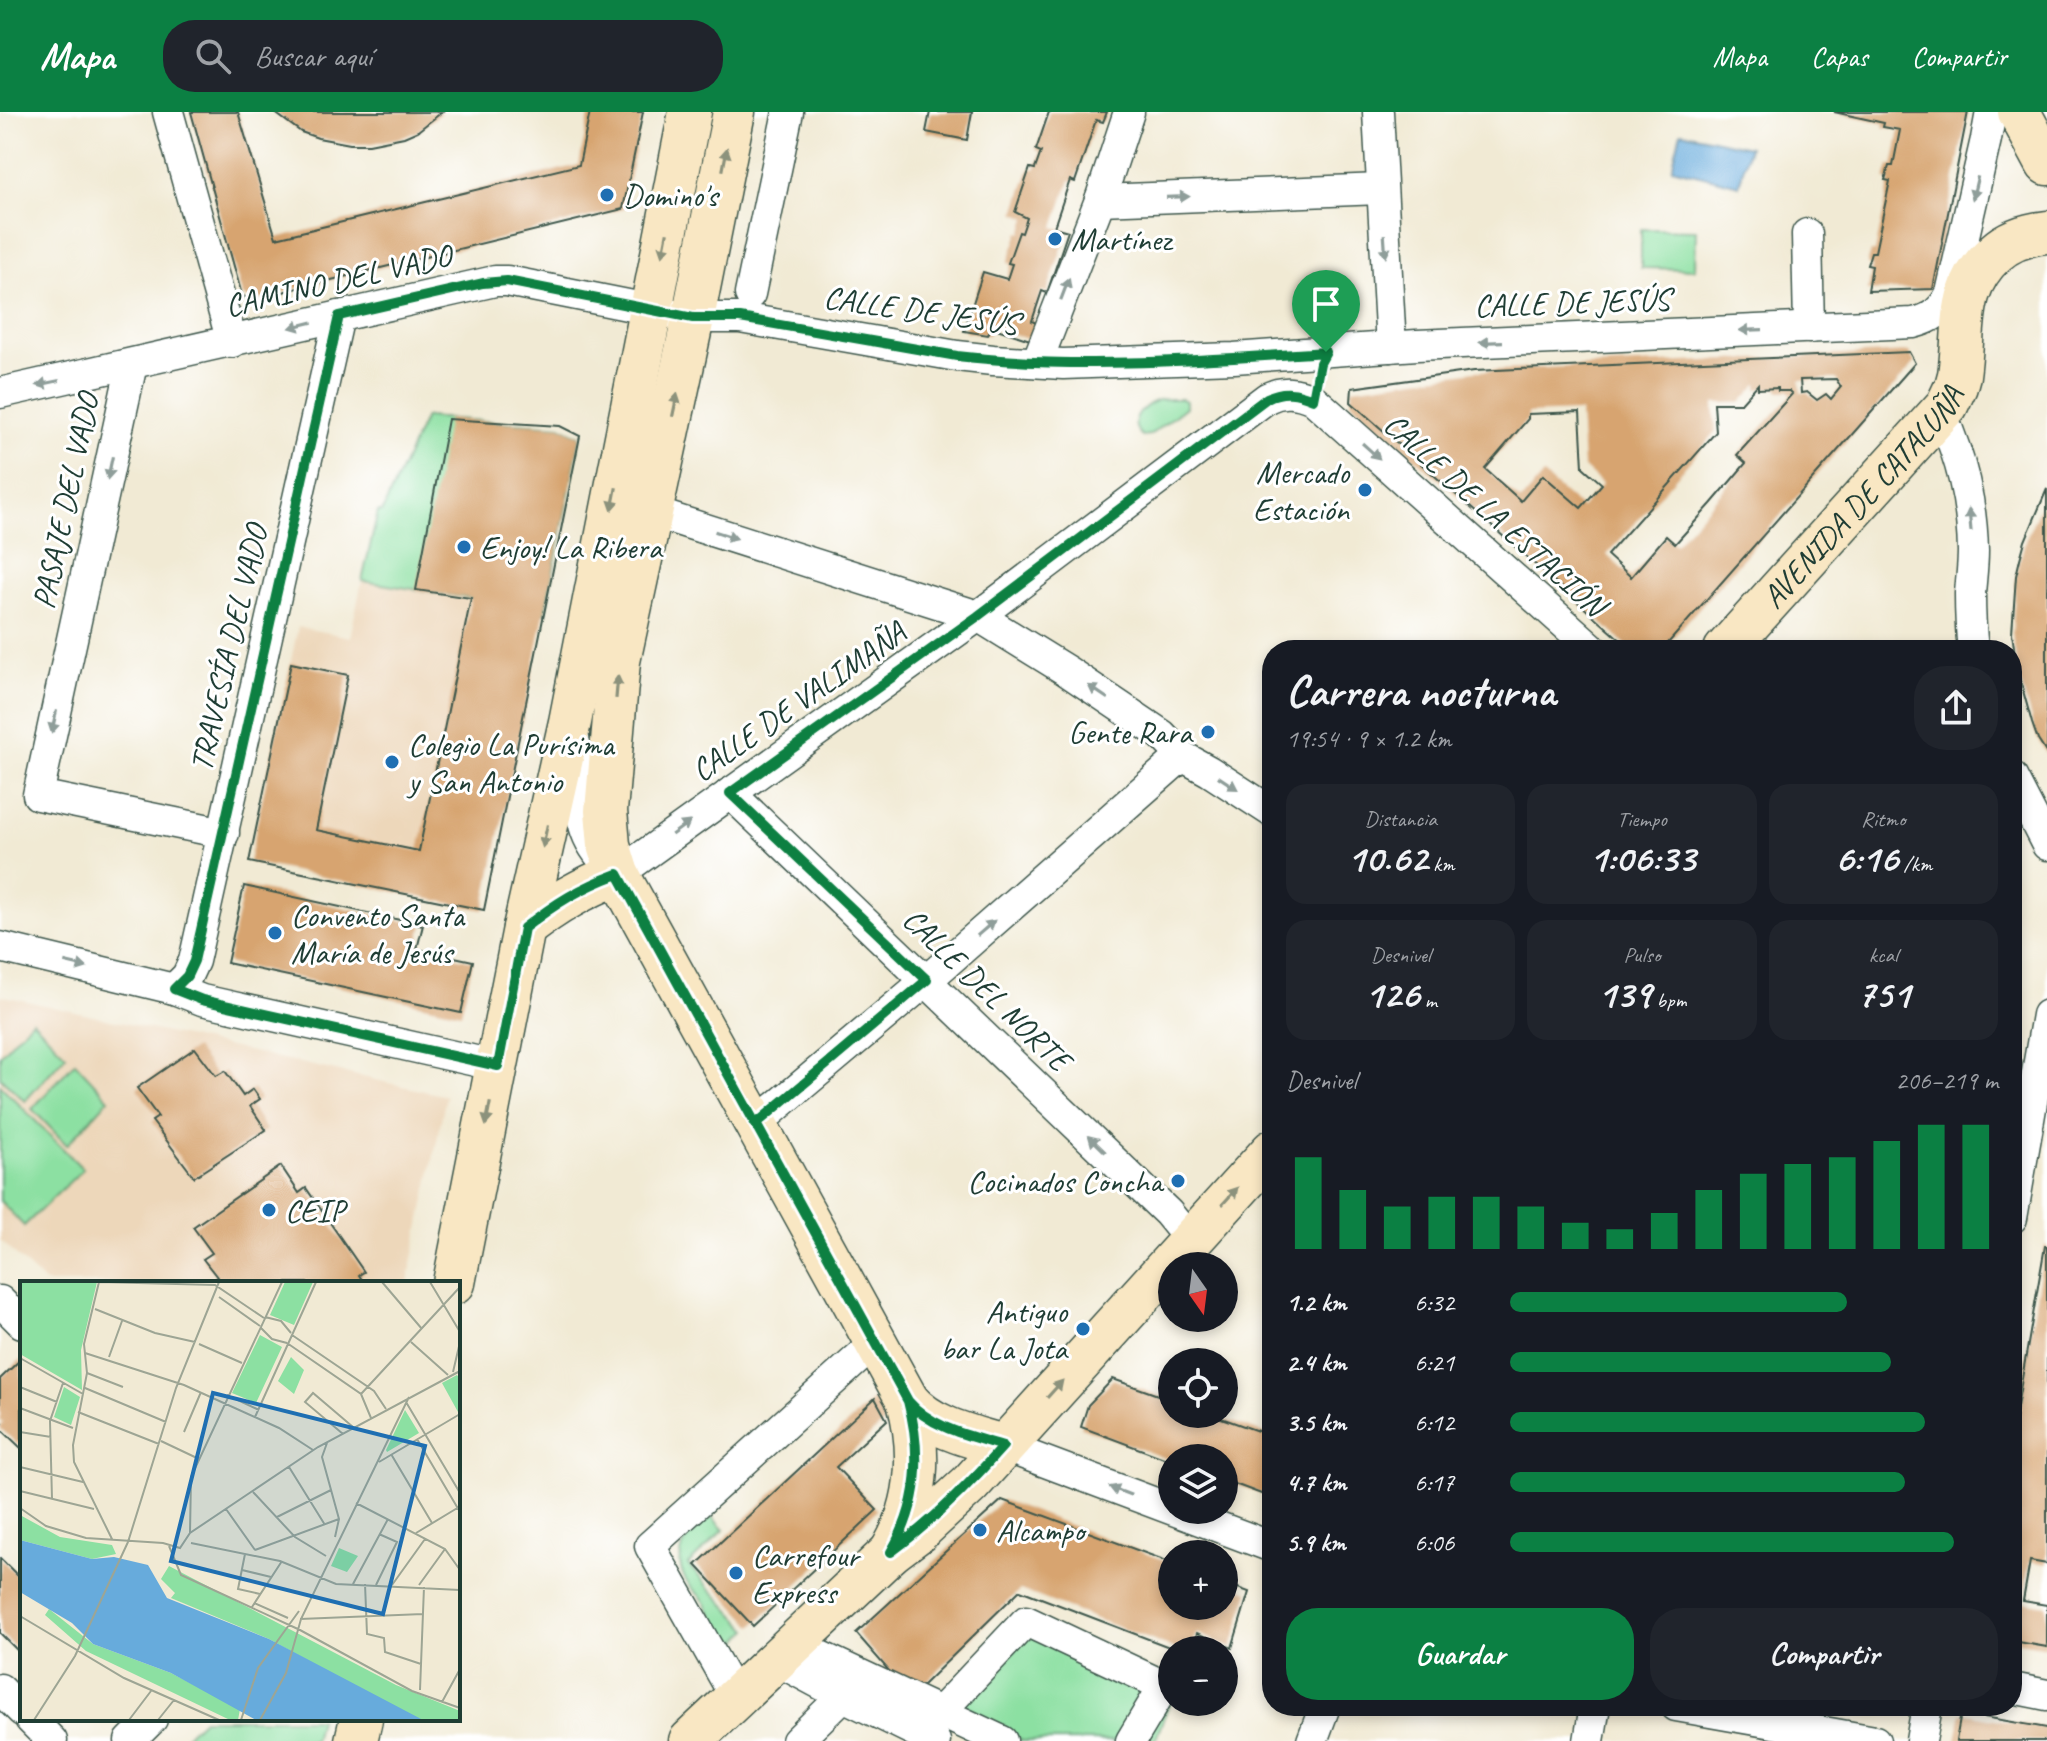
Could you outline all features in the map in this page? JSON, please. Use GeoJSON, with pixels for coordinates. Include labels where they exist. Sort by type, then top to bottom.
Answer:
{"type":"FeatureCollection","features":[{"type":"Feature","properties":{"kind":"main road"},"geometry":{"type":"LineString","coordinates":[[454,1281],[524,928],[570,722],[690,112]]}},
{"type":"Feature","properties":{"kind":"main road"},"geometry":{"type":"LineString","coordinates":[[734,112],[619,661],[607,790],[609,845],[618,874],[908,1401],[924,1417],[1003,1446]]}},
{"type":"Feature","properties":{"kind":"main road"},"geometry":{"type":"LineString","coordinates":[[2019,112],[2047,164]]}},
{"type":"Feature","properties":{"kind":"main road","name":"AVENIDA DE CATALUÑA"},"geometry":{"type":"LineString","coordinates":[[1734,640],[1941,413],[1959,375],[1967,298],[1978,271],[2000,248],[2020,238],[2047,232]]}},
{"type":"Feature","properties":{"kind":"main road"},"geometry":{"type":"LineString","coordinates":[[524,928],[558,902],[618,874]]}},
{"type":"Feature","properties":{"kind":"main road"},"geometry":{"type":"LineString","coordinates":[[690,1741],[891,1552],[970,1484],[1262,1162]]}},
{"type":"Feature","properties":{"kind":"main road"},"geometry":{"type":"LineString","coordinates":[[891,1552],[908,1518],[916,1478],[916,1439],[908,1401]]}},
{"type":"Feature","properties":{"kind":"main road"},"geometry":{"type":"LineString","coordinates":[[356,1741],[361,1721]]}},
{"type":"Feature","properties":{"kind":"street"},"geometry":{"type":"LineString","coordinates":[[168,112],[232,342]]}},
{"type":"Feature","properties":{"kind":"street"},"geometry":{"type":"LineString","coordinates":[[750,294],[788,112]]}},
{"type":"Feature","properties":{"kind":"street"},"geometry":{"type":"LineString","coordinates":[[1037,362],[1100,200],[1129,112]]}},
{"type":"Feature","properties":{"kind":"street"},"geometry":{"type":"LineString","coordinates":[[1378,112],[1391,347]]}},
{"type":"Feature","properties":{"kind":"street"},"geometry":{"type":"LineString","coordinates":[[1913,323],[1925,320],[1941,309],[1951,293],[1991,112]]}},
{"type":"Feature","properties":{"kind":"street"},"geometry":{"type":"LineString","coordinates":[[1100,200],[1381,189]]}},
{"type":"Feature","properties":{"kind":"street"},"geometry":{"type":"LineString","coordinates":[[1807,234],[1809,328]]}},
{"type":"Feature","properties":{"kind":"street","name":"CAMINO DEL VADO"},"geometry":{"type":"LineString","coordinates":[[0,393],[495,281],[693,318]]}},
{"type":"Feature","properties":{"kind":"street","name":"TRAVESÍA DEL VADO"},"geometry":{"type":"LineString","coordinates":[[174,989],[187,976],[194,961],[339,316]]}},
{"type":"Feature","properties":{"kind":"street","name":"CALLE DE JESÚS"},"geometry":{"type":"LineString","coordinates":[[693,318],[740,318],[957,356],[1063,364],[1913,323]]}},
{"type":"Feature","properties":{"kind":"street","name":"AVENIDA DE CATALUÑA"},"geometry":{"type":"LineString","coordinates":[[1913,323],[1940,342],[1959,375]]}},
{"type":"Feature","properties":{"kind":"street"},"geometry":{"type":"LineString","coordinates":[[1252,409],[1267,398],[1283,392],[1300,393],[1313,399],[1320,363],[1326,352]]}},
{"type":"Feature","properties":{"kind":"street"},"geometry":{"type":"LineString","coordinates":[[1234,358],[1249,379],[1253,391],[1252,409]]}},
{"type":"Feature","properties":{"kind":"street","name":"PASAJE DEL VADO"},"geometry":{"type":"LineString","coordinates":[[132,364],[38,795],[224,833]]}},
{"type":"Feature","properties":{"kind":"street","name":"CALLE DE LA ESTACIÓN"},"geometry":{"type":"LineString","coordinates":[[1313,399],[1583,640]]}},
{"type":"Feature","properties":{"kind":"street","name":"CALLE DE VALIMAÑA"},"geometry":{"type":"LineString","coordinates":[[618,874],[978,616],[1252,409]]}},
{"type":"Feature","properties":{"kind":"street"},"geometry":{"type":"LineString","coordinates":[[1941,413],[1956,446],[1971,518],[1972,640]]}},
{"type":"Feature","properties":{"kind":"street"},"geometry":{"type":"LineString","coordinates":[[652,512],[978,616],[1067,671],[1162,735],[1182,756],[1262,805]]}},
{"type":"Feature","properties":{"kind":"street"},"geometry":{"type":"LineString","coordinates":[[570,722],[576,748],[584,830],[596,851],[618,874]]}},
{"type":"Feature","properties":{"kind":"street"},"geometry":{"type":"LineString","coordinates":[[756,1124],[927,980],[1182,756]]}},
{"type":"Feature","properties":{"kind":"street","name":"CALLE DEL NORTE"},"geometry":{"type":"LineString","coordinates":[[730,793],[1168,1213],[1190,1240]]}},
{"type":"Feature","properties":{"kind":"street"},"geometry":{"type":"LineString","coordinates":[[2022,796],[2047,845]]}},
{"type":"Feature","properties":{"kind":"street"},"geometry":{"type":"LineString","coordinates":[[0,947],[174,989],[202,1000],[498,1066]]}},
{"type":"Feature","properties":{"kind":"street"},"geometry":{"type":"LineString","coordinates":[[2022,1178],[2039,1110],[2047,1015]]}},
{"type":"Feature","properties":{"kind":"street"},"geometry":{"type":"LineString","coordinates":[[736,1698],[650,1546],[876,1342]]}},
{"type":"Feature","properties":{"kind":"street"},"geometry":{"type":"LineString","coordinates":[[1003,1446],[1262,1543]]}},
{"type":"Feature","properties":{"kind":"street"},"geometry":{"type":"LineString","coordinates":[[937,1727],[1026,1621],[1164,1686],[1131,1741]]}},
{"type":"Feature","properties":{"kind":"street"},"geometry":{"type":"LineString","coordinates":[[818,1655],[937,1727]]}},
{"type":"Feature","properties":{"kind":"street"},"geometry":{"type":"LineString","coordinates":[[776,1660],[843,1696],[937,1727],[1002,1741]]}},
{"type":"Feature","properties":{"kind":"street"},"geometry":{"type":"LineString","coordinates":[[0,1689],[20,1709]]}},
{"type":"Feature","properties":{"kind":"street"},"geometry":{"type":"LineString","coordinates":[[2022,1690],[2047,1695]]}},
{"type":"Feature","properties":{"kind":"street"},"geometry":{"type":"LineString","coordinates":[[797,1741],[843,1696]]}},
{"type":"Feature","properties":{"kind":"street"},"geometry":{"type":"LineString","coordinates":[[1312,1741],[1321,1716]]}},
{"type":"Feature","properties":{"kind":"street"},"geometry":{"type":"LineString","coordinates":[[1589,1741],[1593,1716]]}},
{"type":"Feature","properties":{"kind":"street"},"geometry":{"type":"LineString","coordinates":[[1733,1716],[1875,1741]]}},
{"type":"Feature","properties":{"kind":"street"},"geometry":{"type":"LineString","coordinates":[[1921,1741],[1925,1716]]}},
{"type":"Feature","properties":{"kind":"street"},"geometry":{"type":"LineString","coordinates":[[32,1721],[52,1741]]}},
{"type":"Feature","properties":{"kind":"street"},"geometry":{"type":"LineString","coordinates":[[130,1741],[150,1721]]}},
{"type":"Feature","properties":{"kind":"shaded area","name":"Colegio La Purísima y San Antonio"},"geometry":{"type":"Polygon","coordinates":[[[362,581],[545,613],[484,910],[249,862],[298,627],[350,637],[362,581]]]}},
{"type":"Feature","properties":{"kind":"shaded area"},"geometry":{"type":"Polygon","coordinates":[[[0,995],[446,1096],[408,1281],[43,1281],[0,1240],[0,995]]]}},
{"type":"Feature","properties":{"kind":"green space"},"geometry":{"type":"Polygon","coordinates":[[[1641,229],[1696,230],[1695,269],[1641,268],[1641,229]]]}},
{"type":"Feature","properties":{"kind":"green space"},"geometry":{"type":"Polygon","coordinates":[[[1161,399],[1186,401],[1186,407],[1150,435],[1142,436],[1136,426],[1141,412],[1161,399]]]}},
{"type":"Feature","properties":{"kind":"green space","name":"Enjoy! La Ribera"},"geometry":{"type":"Polygon","coordinates":[[[425,417],[560,426],[580,436],[545,613],[362,581],[378,512],[382,512],[425,417]]]}},
{"type":"Feature","properties":{"kind":"green space"},"geometry":{"type":"Polygon","coordinates":[[[32,1020],[66,1055],[25,1101],[0,1077],[0,1055],[32,1020]]]}},
{"type":"Feature","properties":{"kind":"green space"},"geometry":{"type":"Polygon","coordinates":[[[75,1062],[109,1099],[67,1145],[32,1109],[75,1062]]]}},
{"type":"Feature","properties":{"kind":"green space"},"geometry":{"type":"Polygon","coordinates":[[[0,1085],[83,1169],[24,1226],[0,1201],[0,1085]]]}},
{"type":"Feature","properties":{"kind":"green space"},"geometry":{"type":"Polygon","coordinates":[[[709,1514],[724,1530],[688,1565],[749,1630],[738,1641],[717,1626],[704,1600],[690,1586],[681,1569],[681,1551],[689,1535],[709,1514]]]}},
{"type":"Feature","properties":{"kind":"green space"},"geometry":{"type":"Polygon","coordinates":[[[1029,1626],[1158,1689],[1158,1716],[1164,1716],[1155,1741],[1022,1741],[959,1708],[1029,1626]]]}},
{"type":"Feature","properties":{"kind":"green space"},"geometry":{"type":"Polygon","coordinates":[[[201,1721],[319,1721],[314,1741],[180,1741],[201,1721]]]}},
{"type":"Feature","properties":{"kind":"water"},"geometry":{"type":"Polygon","coordinates":[[[1681,132],[1749,147],[1739,185],[1672,168],[1681,132]]]}},
{"type":"Feature","properties":{"kind":"building"},"geometry":{"type":"Polygon","coordinates":[[[191,112],[238,112],[276,238],[579,165],[590,112],[643,112],[623,209],[286,291],[254,303],[242,295],[191,112]]]}},
{"type":"Feature","properties":{"kind":"building"},"geometry":{"type":"Polygon","coordinates":[[[274,112],[442,112],[418,131],[404,137],[369,144],[350,144],[301,132],[274,112]]]}},
{"type":"Feature","properties":{"kind":"building"},"geometry":{"type":"Polygon","coordinates":[[[930,112],[972,112],[967,140],[926,132],[930,112]]]}},
{"type":"Feature","properties":{"kind":"building"},"geometry":{"type":"Polygon","coordinates":[[[1049,112],[1107,112],[1103,122],[1096,120],[1075,182],[1070,180],[1054,227],[1068,231],[1047,293],[1042,291],[1032,321],[1036,323],[1030,340],[991,327],[988,335],[964,331],[983,272],[1007,279],[1012,264],[1008,263],[1027,218],[1015,212],[1030,168],[1035,169],[1041,152],[1036,150],[1049,112]]]}},
{"type":"Feature","properties":{"kind":"building"},"geometry":{"type":"Polygon","coordinates":[[[1834,112],[1968,112],[1933,289],[1868,291],[1872,266],[1867,265],[1871,252],[1875,252],[1890,181],[1885,180],[1889,166],[1893,166],[1900,130],[1883,127],[1884,123],[1834,112]]]}},
{"type":"Feature","properties":{"kind":"building"},"geometry":{"type":"Polygon","coordinates":[[[1909,352],[1915,363],[1671,640],[1621,640],[1351,402],[1352,388],[1474,371],[1909,352]],[[1836,379],[1800,380],[1801,393],[1807,392],[1817,400],[1826,394],[1831,399],[1841,387],[1836,379]],[[1758,384],[1741,403],[1714,403],[1716,432],[1607,555],[1631,577],[1666,536],[1675,544],[1711,504],[1746,463],[1737,455],[1792,394],[1778,391],[1778,388],[1758,389],[1758,384]],[[1580,412],[1528,414],[1528,419],[1485,469],[1521,501],[1543,475],[1581,508],[1602,484],[1583,467],[1580,412]]]}},
{"type":"Feature","properties":{"kind":"building"},"geometry":{"type":"Polygon","coordinates":[[[448,419],[560,426],[580,436],[484,910],[249,862],[291,663],[348,675],[316,830],[419,851],[471,598],[416,590],[448,419]]]}},
{"type":"Feature","properties":{"kind":"building"},"geometry":{"type":"Polygon","coordinates":[[[2047,489],[2047,754],[2038,740],[2022,687],[2022,640],[2013,640],[2012,633],[2016,576],[2025,541],[2047,489]]]}},
{"type":"Feature","properties":{"kind":"building"},"geometry":{"type":"Polygon","coordinates":[[[244,886],[423,925],[417,949],[473,961],[461,1013],[227,963],[244,886]]]}},
{"type":"Feature","properties":{"kind":"building"},"geometry":{"type":"Polygon","coordinates":[[[195,1048],[216,1076],[225,1071],[243,1096],[253,1089],[260,1099],[250,1106],[266,1130],[194,1177],[152,1121],[158,1117],[137,1088],[195,1048]]]}},
{"type":"Feature","properties":{"kind":"building","name":"CEIP"},"geometry":{"type":"Polygon","coordinates":[[[281,1166],[299,1193],[306,1188],[364,1272],[359,1275],[363,1281],[211,1281],[217,1277],[203,1259],[212,1253],[193,1227],[281,1166]]]}},
{"type":"Feature","properties":{"kind":"building"},"geometry":{"type":"Polygon","coordinates":[[[2047,1246],[2047,1564],[2030,1561],[2023,1601],[2047,1605],[2047,1647],[2022,1643],[2022,1378],[2047,1246]]]}},
{"type":"Feature","properties":{"kind":"building"},"geometry":{"type":"Polygon","coordinates":[[[20,1360],[20,1447],[0,1428],[3,1423],[0,1420],[0,1379],[20,1360]]]}},
{"type":"Feature","properties":{"kind":"building"},"geometry":{"type":"Polygon","coordinates":[[[1113,1379],[1158,1395],[1158,1428],[1238,1428],[1238,1424],[1262,1432],[1262,1494],[1238,1485],[1238,1444],[1158,1444],[1158,1456],[1081,1427],[1088,1405],[1113,1379]]]}},
{"type":"Feature","properties":{"kind":"building"},"geometry":{"type":"Polygon","coordinates":[[[875,1398],[887,1420],[836,1467],[877,1510],[753,1626],[696,1565],[875,1398]]]}},
{"type":"Feature","properties":{"kind":"building"},"geometry":{"type":"Polygon","coordinates":[[[1002,1500],[1158,1558],[1158,1620],[1238,1620],[1238,1588],[1249,1592],[1236,1636],[1204,1636],[1197,1633],[1196,1636],[1158,1636],[1158,1643],[1020,1590],[918,1690],[897,1680],[856,1633],[1002,1500]]]}},
{"type":"Feature","properties":{"kind":"building"},"geometry":{"type":"Polygon","coordinates":[[[0,1558],[20,1578],[20,1653],[0,1633],[0,1558]]]}},
{"type":"Feature","properties":{"kind":"building"},"geometry":{"type":"Polygon","coordinates":[[[1960,1716],[1978,1716],[2047,1728],[2047,1741],[1956,1741],[1960,1716]]]}},
{"type":"Feature","properties":{"kind":"place","name":"Domino's"},"geometry":{"type":"Point","coordinates":[607,195]}},
{"type":"Feature","properties":{"kind":"place","name":"Martínez"},"geometry":{"type":"Point","coordinates":[1055,239]}},
{"type":"Feature","properties":{"kind":"place","name":"Mercado Estación"},"geometry":{"type":"Point","coordinates":[1365,490]}},
{"type":"Feature","properties":{"kind":"place","name":"Enjoy! La Ribera"},"geometry":{"type":"Point","coordinates":[464,547]}},
{"type":"Feature","properties":{"kind":"place","name":"Gente Rara"},"geometry":{"type":"Point","coordinates":[1208,732]}},
{"type":"Feature","properties":{"kind":"place","name":"Colegio La Purísima y San Antonio"},"geometry":{"type":"Point","coordinates":[392,762]}},
{"type":"Feature","properties":{"kind":"place","name":"Convento Santa María de Jesús"},"geometry":{"type":"Point","coordinates":[275,933]}},
{"type":"Feature","properties":{"kind":"place","name":"Cocinados Concha"},"geometry":{"type":"Point","coordinates":[1178,1181]}},
{"type":"Feature","properties":{"kind":"place","name":"CEIP"},"geometry":{"type":"Point","coordinates":[269,1210]}},
{"type":"Feature","properties":{"kind":"place","name":"Antiguo bar La Jota"},"geometry":{"type":"Point","coordinates":[1083,1329]}},
{"type":"Feature","properties":{"kind":"place","name":"Alcampo"},"geometry":{"type":"Point","coordinates":[980,1530]}},
{"type":"Feature","properties":{"kind":"place","name":"Carrefour Express"},"geometry":{"type":"Point","coordinates":[736,1573]}},
{"type":"Feature","properties":{"kind":"route"},"geometry":{"type":"LineString","coordinates":[[1326,352],[1063,364],[993,360],[740,318],[693,318],[507,281],[483,283],[339,316],[194,961],[187,976],[174,989],[202,1000],[498,1066],[524,928],[558,902],[618,874],[908,1401],[924,1417],[1003,1446],[970,1484],[891,1552],[908,1518],[916,1478],[916,1439],[908,1401],[756,1124],[927,980],[730,793],[978,616],[1267,398],[1292,392],[1313,399],[1316,375],[1326,352]]}}]}
